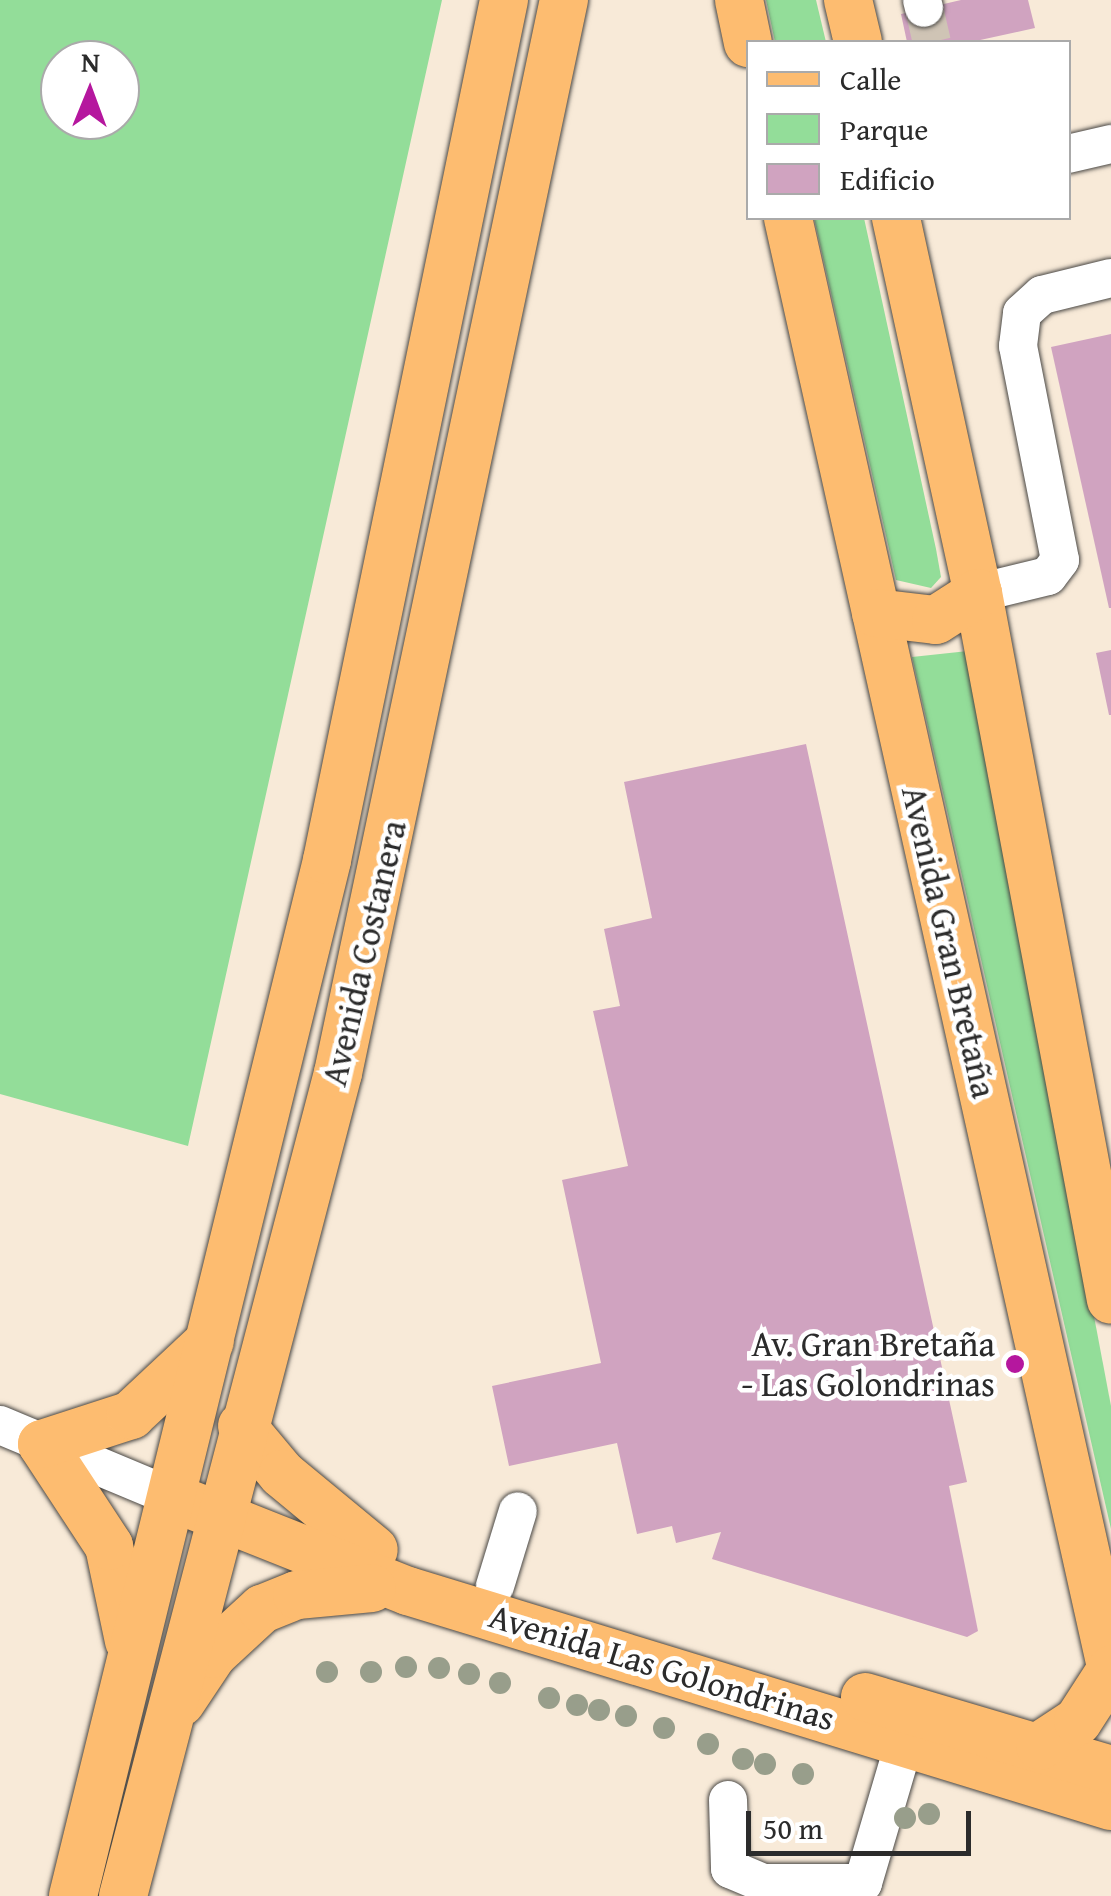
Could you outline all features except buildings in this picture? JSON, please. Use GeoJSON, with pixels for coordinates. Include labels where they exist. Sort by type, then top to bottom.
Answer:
{"type":"FeatureCollection","features":[{"type":"Feature","properties":{"kind":"main road","name":"Avenida Costanera"},"geometry":{"type":"LineString","coordinates":[[73,1896],[214,1335],[327,860],[504,0]]}},
{"type":"Feature","properties":{"kind":"main road"},"geometry":{"type":"LineString","coordinates":[[739,0],[747,40]]}},
{"type":"Feature","properties":{"kind":"main road"},"geometry":{"type":"LineString","coordinates":[[848,0],[858,40]]}},
{"type":"Feature","properties":{"kind":"main road","name":"Avenida Costanera"},"geometry":{"type":"LineString","coordinates":[[123,1896],[157,1744],[376,910],[564,6]]}},
{"type":"Feature","properties":{"kind":"main road","name":"Avenida Gran Bretaña"},"geometry":{"type":"LineString","coordinates":[[788,220],[1111,1668]]}},
{"type":"Feature","properties":{"kind":"main road"},"geometry":{"type":"LineString","coordinates":[[896,220],[978,593],[1111,1300]]}},
{"type":"Feature","properties":{"kind":"main road"},"geometry":{"type":"LineString","coordinates":[[876,613],[936,620],[978,593]]}},
{"type":"Feature","properties":{"kind":"main road"},"geometry":{"type":"LineString","coordinates":[[131,1664],[109,1546],[21,1435],[131,1414],[214,1335]]}},
{"type":"Feature","properties":{"kind":"main road"},"geometry":{"type":"LineString","coordinates":[[242,1426],[282,1474],[374,1550]]}},
{"type":"Feature","properties":{"kind":"main road","name":"Avenida Las Golondrinas"},"geometry":{"type":"LineString","coordinates":[[172,1497],[218,1514],[374,1550],[1111,1770]]}},
{"type":"Feature","properties":{"kind":"main road","name":"Avenida Las Golondrinas"},"geometry":{"type":"LineString","coordinates":[[218,1514],[258,1538],[408,1591],[1111,1806]]}},
{"type":"Feature","properties":{"kind":"main road"},"geometry":{"type":"LineString","coordinates":[[157,1744],[213,1654],[262,1609],[320,1590],[408,1591]]}},
{"type":"Feature","properties":{"kind":"main road"},"geometry":{"type":"LineString","coordinates":[[1040,1746],[1078,1721],[1111,1668]]}},
{"type":"Feature","properties":{"kind":"street"},"geometry":{"type":"LineString","coordinates":[[1071,153],[1111,144]]}},
{"type":"Feature","properties":{"kind":"street"},"geometry":{"type":"LineString","coordinates":[[978,593],[1048,576],[1060,560],[1018,346],[1022,313],[1042,294],[1111,278]]}},
{"type":"Feature","properties":{"kind":"street","name":"Avenida Las Golondrinas"},"geometry":{"type":"LineString","coordinates":[[21,1435],[172,1497]]}},
{"type":"Feature","properties":{"kind":"street"},"geometry":{"type":"LineString","coordinates":[[495,1586],[518,1511]]}},
{"type":"Feature","properties":{"kind":"street"},"geometry":{"type":"LineString","coordinates":[[728,1800],[730,1868],[763,1883],[862,1890],[905,1740]]}},
{"type":"Feature","properties":{"kind":"green space"},"geometry":{"type":"Polygon","coordinates":[[[0,0],[442,0],[188,1146],[0,1094],[0,0]]]}},
{"type":"Feature","properties":{"kind":"green space"},"geometry":{"type":"Polygon","coordinates":[[[766,0],[816,0],[826,40],[775,40],[766,0]]]}},
{"type":"Feature","properties":{"kind":"green space"},"geometry":{"type":"Polygon","coordinates":[[[814,220],[864,220],[941,577],[931,588],[896,580],[814,220]]]}},
{"type":"Feature","properties":{"kind":"green space"},"geometry":{"type":"Polygon","coordinates":[[[968,651],[1111,1406],[1111,1529],[912,657],[968,651]]]}},
{"type":"Feature","properties":{"kind":"tunnel"},"geometry":{"type":"LineString","coordinates":[[924,8],[932,40]]}},
{"type":"Feature","properties":{"kind":"place","name":"Av. Gran Bretaña - Las Golondrinas"},"geometry":{"type":"Point","coordinates":[1015,1364]}}]}
